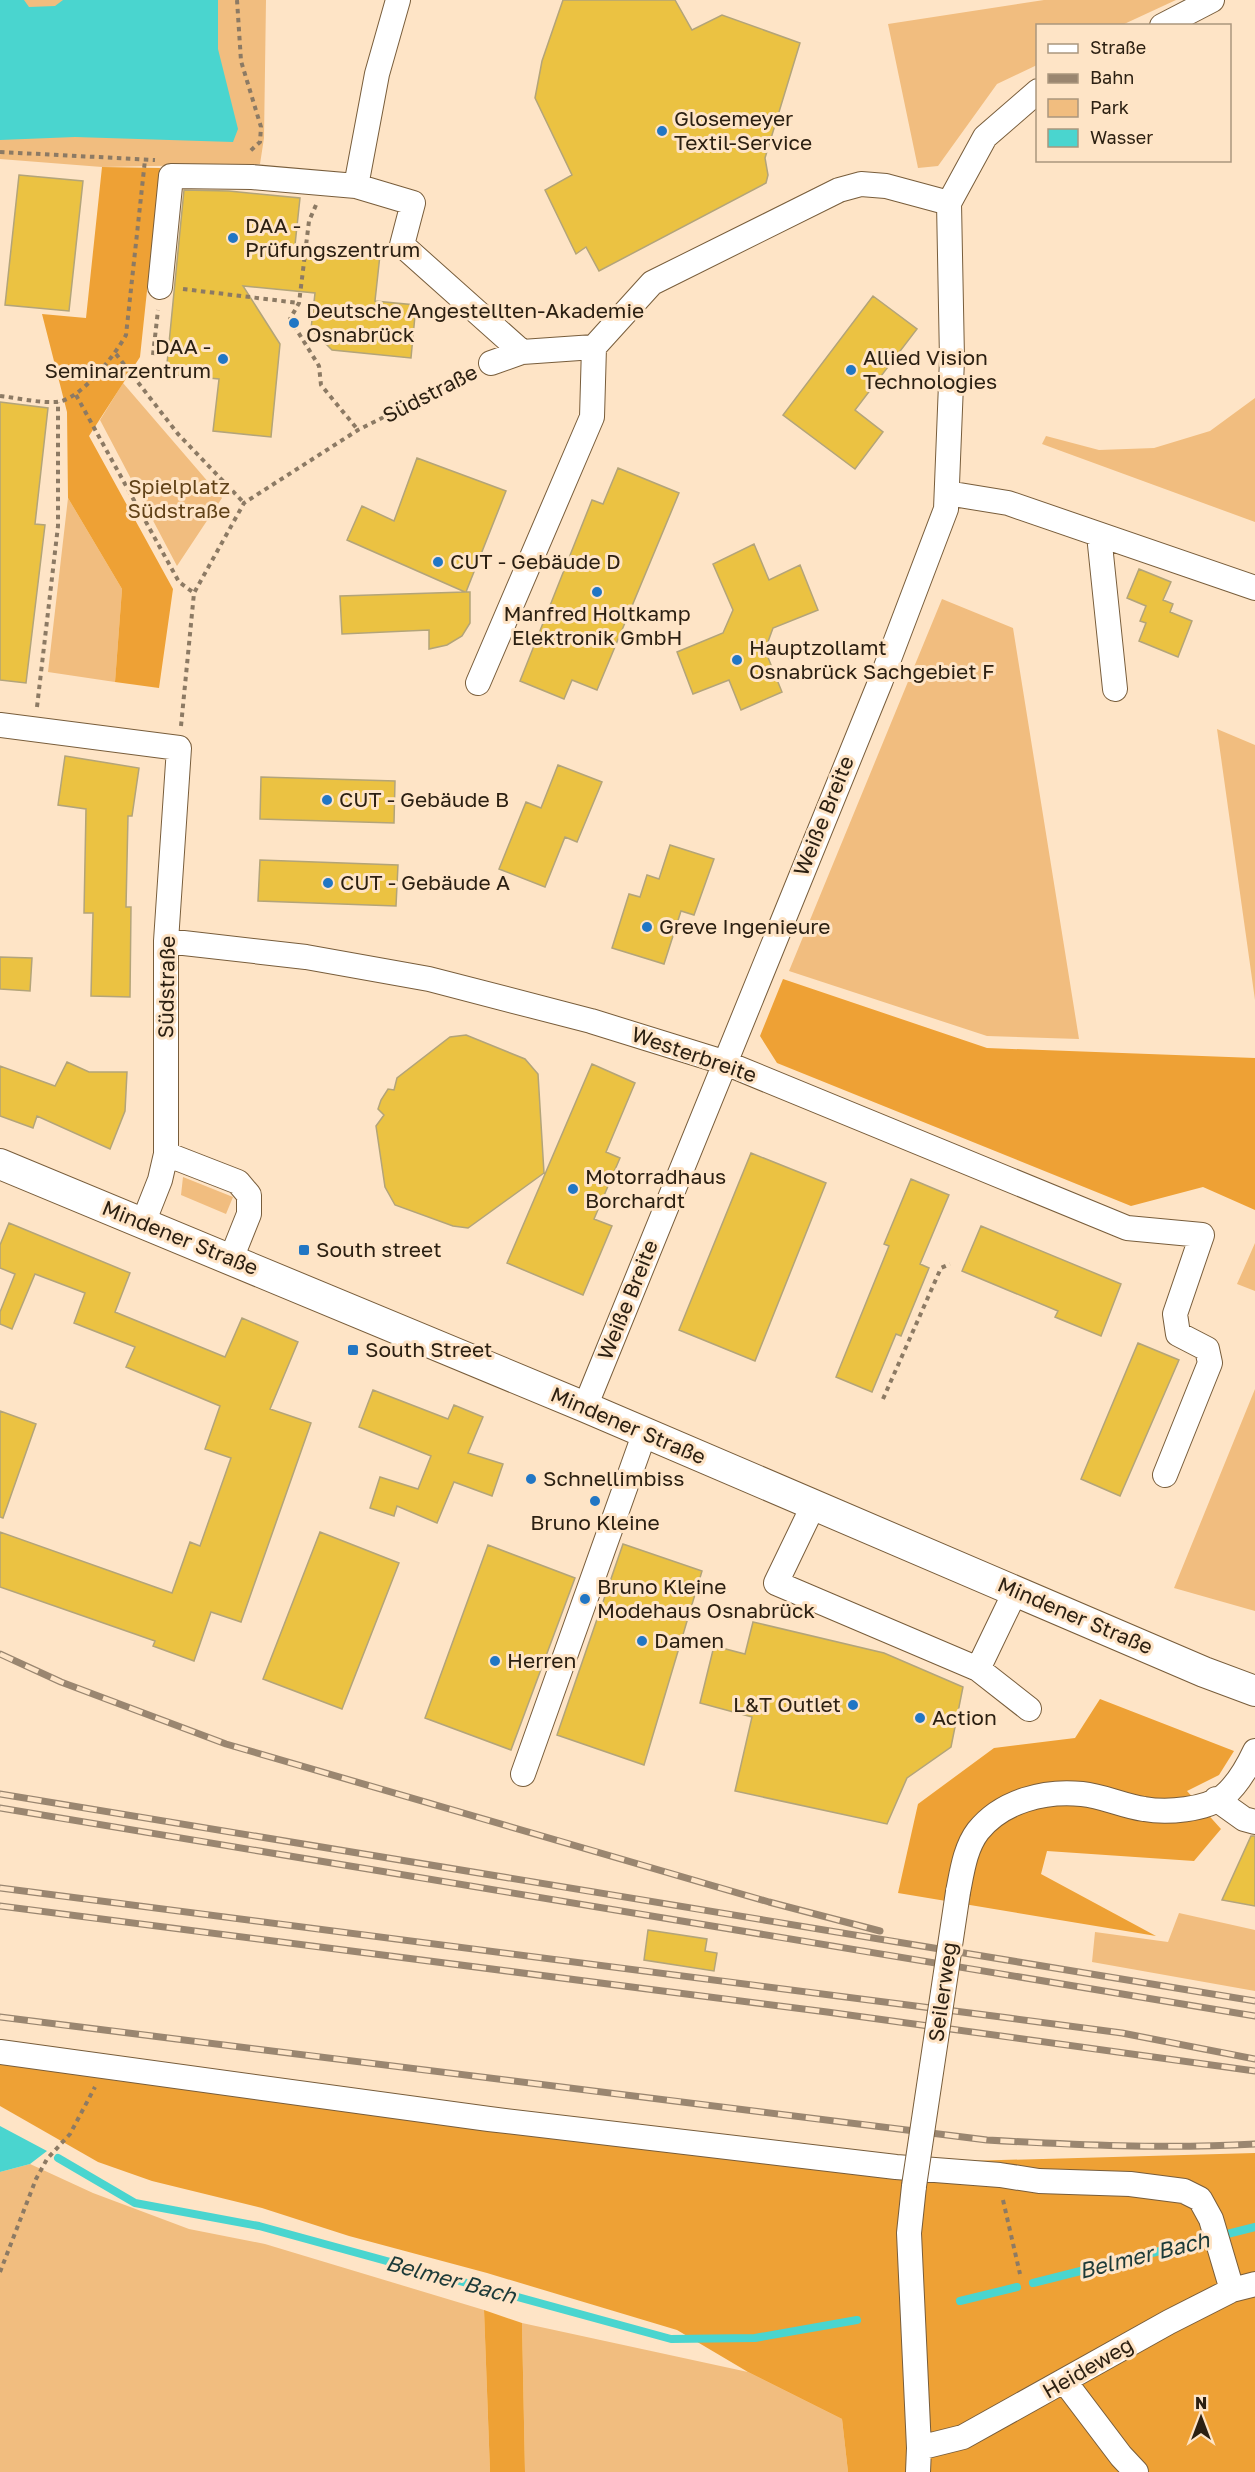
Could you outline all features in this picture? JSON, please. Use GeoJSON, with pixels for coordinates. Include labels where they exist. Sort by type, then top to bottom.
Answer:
{"type":"FeatureCollection","features":[{"type":"Feature","properties":{"kind":"main road","name":"Mindener Straße"},"geometry":{"type":"LineString","coordinates":[[0,1164],[645,1432],[1204,1672],[1255,1690]]}},
{"type":"Feature","properties":{"kind":"street"},"geometry":{"type":"LineString","coordinates":[[356,186],[377,74],[398,0]]}},
{"type":"Feature","properties":{"kind":"street"},"geometry":{"type":"LineString","coordinates":[[1166,24],[1212,0]]}},
{"type":"Feature","properties":{"kind":"street"},"geometry":{"type":"LineString","coordinates":[[478,683],[592,417],[594,347],[652,284],[839,190],[861,184],[886,186],[950,203],[985,137],[1036,93]]}},
{"type":"Feature","properties":{"kind":"street"},"geometry":{"type":"LineString","coordinates":[[160,287],[171,176],[252,177],[356,186],[413,203],[402,245],[522,352]]}},
{"type":"Feature","properties":{"kind":"street","name":"Weiße Breite"},"geometry":{"type":"LineString","coordinates":[[585,1407],[723,1062],[885,669],[946,509],[952,359],[950,203]]}},
{"type":"Feature","properties":{"kind":"street","name":"Südstraße"},"geometry":{"type":"LineString","coordinates":[[491,363],[522,352],[594,347]]}},
{"type":"Feature","properties":{"kind":"street"},"geometry":{"type":"LineString","coordinates":[[947,493],[1008,503],[1099,535],[1249,579]]}},
{"type":"Feature","properties":{"kind":"street"},"geometry":{"type":"LineString","coordinates":[[1099,535],[1115,689]]}},
{"type":"Feature","properties":{"kind":"street"},"geometry":{"type":"LineString","coordinates":[[0,725],[178,748]]}},
{"type":"Feature","properties":{"kind":"street","name":"Südstraße"},"geometry":{"type":"LineString","coordinates":[[143,1223],[160,1180],[166,1154],[166,941],[178,748]]}},
{"type":"Feature","properties":{"kind":"street","name":"Westerbreite"},"geometry":{"type":"LineString","coordinates":[[166,941],[306,957],[429,979],[591,1021],[723,1062],[1127,1228],[1202,1235],[1175,1314],[1178,1334],[1207,1349],[1210,1363],[1165,1475]]}},
{"type":"Feature","properties":{"kind":"street"},"geometry":{"type":"LineString","coordinates":[[166,1154],[238,1182],[249,1196],[249,1214],[231,1259]]}},
{"type":"Feature","properties":{"kind":"street"},"geometry":{"type":"LineString","coordinates":[[522,1774],[645,1432]]}},
{"type":"Feature","properties":{"kind":"street"},"geometry":{"type":"LineString","coordinates":[[814,1504],[777,1584],[978,1669],[1029,1709]]}},
{"type":"Feature","properties":{"kind":"street"},"geometry":{"type":"LineString","coordinates":[[978,1669],[1016,1590]]}},
{"type":"Feature","properties":{"kind":"street","name":"Seilerweg"},"geometry":{"type":"LineString","coordinates":[[918,2472],[919,2448],[909,2233],[914,2186],[964,1861],[978,1832],[1003,1809],[1040,1794],[1082,1794],[1146,1810],[1189,1810],[1223,1796],[1249,1766],[1255,1751]]}},
{"type":"Feature","properties":{"kind":"street"},"geometry":{"type":"LineString","coordinates":[[1216,1799],[1244,1819],[1255,1822]]}},
{"type":"Feature","properties":{"kind":"street"},"geometry":{"type":"LineString","coordinates":[[0,2052],[500,2120],[896,2167],[1000,2175],[1039,2181],[1130,2184],[1184,2191],[1200,2199],[1211,2219],[1219,2248],[1244,2287]]}},
{"type":"Feature","properties":{"kind":"street","name":"Heideweg"},"geometry":{"type":"LineString","coordinates":[[919,2448],[963,2438],[1169,2322],[1244,2287]]}},
{"type":"Feature","properties":{"kind":"street"},"geometry":{"type":"LineString","coordinates":[[1065,2382],[1121,2456],[1136,2472]]}},
{"type":"Feature","properties":{"kind":"path"},"geometry":{"type":"LineString","coordinates":[[237,0],[241,61],[261,128],[260,142],[245,155]]}},
{"type":"Feature","properties":{"kind":"path"},"geometry":{"type":"LineString","coordinates":[[0,152],[166,160]]}},
{"type":"Feature","properties":{"kind":"path"},"geometry":{"type":"LineString","coordinates":[[0,396],[58,402],[76,395],[116,354],[126,335],[145,160]]}},
{"type":"Feature","properties":{"kind":"path"},"geometry":{"type":"LineString","coordinates":[[325,183],[309,221],[299,303],[290,319],[319,366],[321,385],[358,430]]}},
{"type":"Feature","properties":{"kind":"path"},"geometry":{"type":"LineString","coordinates":[[153,355],[160,287],[299,303]]}},
{"type":"Feature","properties":{"kind":"path"},"geometry":{"type":"LineString","coordinates":[[116,354],[178,434],[244,503]]}},
{"type":"Feature","properties":{"kind":"path","name":"Südstraße"},"geometry":{"type":"LineString","coordinates":[[178,748],[194,593],[244,503],[358,430],[491,363]]}},
{"type":"Feature","properties":{"kind":"path"},"geometry":{"type":"LineString","coordinates":[[76,395],[178,582],[194,593]]}},
{"type":"Feature","properties":{"kind":"path"},"geometry":{"type":"LineString","coordinates":[[34,729],[58,526],[58,402]]}},
{"type":"Feature","properties":{"kind":"path"},"geometry":{"type":"LineString","coordinates":[[883,1399],[941,1268],[950,1264]]}},
{"type":"Feature","properties":{"kind":"path"},"geometry":{"type":"LineString","coordinates":[[0,2272],[36,2179],[47,2159],[70,2134],[107,2066]]}},
{"type":"Feature","properties":{"kind":"path"},"geometry":{"type":"LineString","coordinates":[[1000,2175],[1005,2213],[1020,2274]]}},
{"type":"Feature","properties":{"kind":"green space"},"geometry":{"type":"Polygon","coordinates":[[[0,0],[266,0],[264,138],[260,164],[102,167],[0,159],[0,0]]]}},
{"type":"Feature","properties":{"kind":"green space"},"geometry":{"type":"Polygon","coordinates":[[[1044,0],[1176,0],[1124,24],[1036,24],[1036,65],[997,84],[938,166],[918,168],[888,24],[1044,0]]]}},
{"type":"Feature","properties":{"kind":"green space","name":"Spielplatz Südstraße"},"geometry":{"type":"Polygon","coordinates":[[[123,383],[222,498],[177,566],[100,420],[123,383]]]}},
{"type":"Feature","properties":{"kind":"green space"},"geometry":{"type":"Polygon","coordinates":[[[1255,398],[1255,522],[1042,444],[1046,436],[1099,450],[1154,448],[1210,431],[1255,398]]]}},
{"type":"Feature","properties":{"kind":"green space"},"geometry":{"type":"Polygon","coordinates":[[[68,498],[122,589],[115,682],[48,672],[68,498]]]}},
{"type":"Feature","properties":{"kind":"green space"},"geometry":{"type":"Polygon","coordinates":[[[942,599],[1013,628],[1079,1039],[987,1036],[789,971],[942,599]]]}},
{"type":"Feature","properties":{"kind":"green space"},"geometry":{"type":"Polygon","coordinates":[[[1217,729],[1255,745],[1255,1000],[1217,729]]]}},
{"type":"Feature","properties":{"kind":"green space"},"geometry":{"type":"Polygon","coordinates":[[[183,1177],[233,1197],[226,1214],[181,1195],[183,1177]]]}},
{"type":"Feature","properties":{"kind":"green space"},"geometry":{"type":"Polygon","coordinates":[[[1255,1243],[1255,1291],[1237,1284],[1255,1243]]]}},
{"type":"Feature","properties":{"kind":"green space"},"geometry":{"type":"Polygon","coordinates":[[[1255,1389],[1255,1611],[1174,1588],[1255,1389]]]}},
{"type":"Feature","properties":{"kind":"green space"},"geometry":{"type":"Polygon","coordinates":[[[1179,1913],[1255,1930],[1255,1991],[1092,1962],[1095,1932],[1168,1942],[1179,1913]]]}},
{"type":"Feature","properties":{"kind":"green space"},"geometry":{"type":"Polygon","coordinates":[[[30,2164],[93,2193],[189,2229],[265,2244],[484,2310],[490,2472],[0,2472],[0,2172],[30,2164]]]}},
{"type":"Feature","properties":{"kind":"green space"},"geometry":{"type":"Polygon","coordinates":[[[522,2323],[748,2372],[842,2419],[848,2472],[525,2472],[522,2323]]]}},
{"type":"Feature","properties":{"kind":"shaded area"},"geometry":{"type":"Polygon","coordinates":[[[102,167],[160,168],[140,357],[89,436],[173,589],[159,688],[115,682],[122,589],[68,498],[67,412],[42,314],[86,318],[102,167]]]}},
{"type":"Feature","properties":{"kind":"shaded area"},"geometry":{"type":"Polygon","coordinates":[[[783,979],[987,1048],[1255,1058],[1255,1210],[1203,1187],[1131,1206],[777,1063],[760,1036],[783,979]]]}},
{"type":"Feature","properties":{"kind":"shaded area"},"geometry":{"type":"Polygon","coordinates":[[[1100,1699],[1234,1751],[1219,1775],[1187,1791],[1221,1829],[1194,1861],[1047,1851],[1041,1874],[1156,1936],[898,1893],[918,1804],[994,1748],[1075,1738],[1100,1699]]]}},
{"type":"Feature","properties":{"kind":"shaded area"},"geometry":{"type":"Polygon","coordinates":[[[0,2062],[119,2081],[491,2111],[896,2163],[1255,2153],[1255,2472],[848,2472],[842,2419],[748,2372],[677,2330],[487,2273],[349,2236],[262,2208],[152,2181],[98,2162],[0,2106],[0,2062]]]}},
{"type":"Feature","properties":{"kind":"shaded area"},"geometry":{"type":"Polygon","coordinates":[[[484,2310],[522,2323],[525,2472],[490,2472],[484,2310]]]}},
{"type":"Feature","properties":{"kind":"water"},"geometry":{"type":"Polygon","coordinates":[[[0,0],[24,0],[29,7],[55,6],[63,0],[218,0],[218,49],[238,129],[233,142],[75,137],[0,140],[0,0]]]}},
{"type":"Feature","properties":{"kind":"water"},"geometry":{"type":"Polygon","coordinates":[[[0,2126],[47,2151],[30,2164],[0,2172],[0,2126]]]}},
{"type":"Feature","properties":{"kind":"building","name":"Glosemeyer Textil-Service"},"geometry":{"type":"Polygon","coordinates":[[[563,0],[675,0],[692,30],[722,15],[800,43],[765,158],[768,175],[766,183],[599,271],[586,247],[576,254],[545,190],[572,175],[535,98],[542,61],[563,0]]]}},
{"type":"Feature","properties":{"kind":"building"},"geometry":{"type":"Polygon","coordinates":[[[19,175],[83,181],[69,311],[5,305],[19,175]]]}},
{"type":"Feature","properties":{"kind":"building"},"geometry":{"type":"Polygon","coordinates":[[[184,190],[229,191],[300,198],[295,245],[380,255],[375,301],[416,305],[411,358],[332,350],[311,329],[315,293],[243,286],[280,344],[271,437],[213,431],[219,379],[166,374],[184,190]]]}},
{"type":"Feature","properties":{"kind":"building","name":"Allied Vision Technologies"},"geometry":{"type":"Polygon","coordinates":[[[873,296],[917,329],[855,410],[883,432],[855,469],[783,415],[873,296]]]}},
{"type":"Feature","properties":{"kind":"building"},"geometry":{"type":"Polygon","coordinates":[[[0,402],[48,408],[35,524],[45,525],[26,683],[0,680],[0,402]]]}},
{"type":"Feature","properties":{"kind":"building","name":"CUT - Gebäude D"},"geometry":{"type":"Polygon","coordinates":[[[417,458],[506,491],[466,592],[470,592],[470,623],[462,636],[447,645],[429,649],[429,630],[342,634],[340,596],[465,592],[347,540],[362,506],[394,521],[417,458]]]}},
{"type":"Feature","properties":{"kind":"building","name":"Manfred Holtkamp Elektronik GmbH"},"geometry":{"type":"Polygon","coordinates":[[[618,468],[679,493],[597,690],[572,680],[564,699],[520,681],[592,500],[603,504],[618,468]]]}},
{"type":"Feature","properties":{"kind":"building"},"geometry":{"type":"Polygon","coordinates":[[[754,544],[769,580],[800,565],[818,610],[773,628],[765,650],[782,692],[741,710],[729,680],[693,694],[677,652],[723,633],[733,610],[713,564],[754,544]]]}},
{"type":"Feature","properties":{"kind":"building"},"geometry":{"type":"Polygon","coordinates":[[[1139,569],[1171,582],[1163,600],[1173,604],[1170,612],[1192,621],[1178,657],[1139,641],[1146,623],[1140,621],[1146,606],[1127,598],[1139,569]]]}},
{"type":"Feature","properties":{"kind":"building"},"geometry":{"type":"Polygon","coordinates":[[[65,756],[139,768],[132,816],[128,816],[126,907],[131,907],[130,997],[91,996],[93,913],[84,913],[86,809],[58,805],[65,756]]]}},
{"type":"Feature","properties":{"kind":"building"},"geometry":{"type":"Polygon","coordinates":[[[558,765],[602,782],[577,842],[565,837],[545,887],[499,869],[526,802],[541,808],[558,765]]]}},
{"type":"Feature","properties":{"kind":"building","name":"CUT - Gebäude B"},"geometry":{"type":"Polygon","coordinates":[[[261,777],[395,781],[394,823],[260,819],[261,777]]]}},
{"type":"Feature","properties":{"kind":"building"},"geometry":{"type":"Polygon","coordinates":[[[670,845],[714,859],[694,915],[681,911],[664,964],[612,948],[629,894],[640,897],[647,875],[659,879],[670,845]]]}},
{"type":"Feature","properties":{"kind":"building","name":"CUT - Gebäude A"},"geometry":{"type":"Polygon","coordinates":[[[260,860],[398,865],[396,906],[258,901],[260,860]]]}},
{"type":"Feature","properties":{"kind":"building"},"geometry":{"type":"Polygon","coordinates":[[[0,957],[32,958],[30,991],[0,989],[0,957]]]}},
{"type":"Feature","properties":{"kind":"building"},"geometry":{"type":"Polygon","coordinates":[[[466,1035],[525,1059],[538,1074],[544,1173],[468,1228],[453,1226],[395,1205],[385,1187],[376,1126],[384,1115],[378,1109],[381,1100],[388,1089],[394,1090],[397,1078],[450,1037],[466,1035]]]}},
{"type":"Feature","properties":{"kind":"building"},"geometry":{"type":"Polygon","coordinates":[[[67,1062],[89,1072],[127,1072],[125,1111],[110,1149],[37,1116],[33,1128],[0,1116],[0,1066],[55,1086],[67,1062]]]}},
{"type":"Feature","properties":{"kind":"building","name":"Motorradhaus Borchardt"},"geometry":{"type":"Polygon","coordinates":[[[592,1064],[635,1083],[606,1152],[620,1158],[594,1219],[612,1226],[583,1295],[507,1263],[592,1064]]]}},
{"type":"Feature","properties":{"kind":"building"},"geometry":{"type":"Polygon","coordinates":[[[751,1153],[826,1183],[755,1361],[679,1330],[751,1153]]]}},
{"type":"Feature","properties":{"kind":"building"},"geometry":{"type":"Polygon","coordinates":[[[911,1179],[949,1195],[920,1264],[929,1268],[901,1336],[896,1334],[872,1392],[836,1377],[889,1246],[884,1244],[911,1179]]]}},
{"type":"Feature","properties":{"kind":"building"},"geometry":{"type":"Polygon","coordinates":[[[9,1223],[130,1273],[115,1312],[225,1357],[242,1318],[298,1342],[270,1409],[311,1423],[241,1622],[211,1612],[194,1661],[153,1646],[155,1641],[0,1587],[0,1532],[172,1593],[190,1542],[200,1546],[231,1458],[205,1449],[220,1406],[126,1367],[135,1347],[74,1323],[85,1293],[35,1274],[12,1329],[0,1324],[0,1312],[15,1274],[0,1268],[0,1245],[9,1223]]]}},
{"type":"Feature","properties":{"kind":"building"},"geometry":{"type":"Polygon","coordinates":[[[981,1226],[1121,1284],[1101,1336],[1055,1317],[1058,1311],[962,1271],[981,1226]]]}},
{"type":"Feature","properties":{"kind":"building"},"geometry":{"type":"Polygon","coordinates":[[[1138,1343],[1179,1360],[1120,1496],[1081,1479],[1138,1343]]]}},
{"type":"Feature","properties":{"kind":"building"},"geometry":{"type":"Polygon","coordinates":[[[373,1390],[448,1419],[454,1405],[483,1417],[468,1453],[503,1464],[492,1496],[454,1482],[437,1523],[397,1506],[394,1516],[370,1508],[380,1477],[418,1489],[431,1456],[359,1427],[373,1390]]]}},
{"type":"Feature","properties":{"kind":"building"},"geometry":{"type":"Polygon","coordinates":[[[0,1411],[36,1424],[3,1518],[0,1517],[0,1411]]]}},
{"type":"Feature","properties":{"kind":"building"},"geometry":{"type":"Polygon","coordinates":[[[320,1532],[399,1563],[342,1709],[263,1679],[320,1532]]]}},
{"type":"Feature","properties":{"kind":"building","name":"Damen"},"geometry":{"type":"Polygon","coordinates":[[[623,1544],[702,1571],[644,1765],[557,1735],[623,1544]]]}},
{"type":"Feature","properties":{"kind":"building","name":"Herren"},"geometry":{"type":"Polygon","coordinates":[[[488,1545],[575,1578],[511,1750],[425,1718],[488,1545]]]}},
{"type":"Feature","properties":{"kind":"building"},"geometry":{"type":"Polygon","coordinates":[[[753,1622],[884,1653],[963,1687],[951,1747],[907,1778],[887,1824],[735,1791],[752,1717],[700,1703],[714,1646],[745,1654],[753,1622]]]}},
{"type":"Feature","properties":{"kind":"building"},"geometry":{"type":"Polygon","coordinates":[[[1251,1836],[1255,1836],[1255,1906],[1222,1900],[1251,1836]]]}},
{"type":"Feature","properties":{"kind":"building"},"geometry":{"type":"Polygon","coordinates":[[[648,1930],[707,1939],[705,1951],[717,1953],[714,1971],[644,1960],[648,1930]]]}},
{"type":"Feature","properties":{"kind":"waterway","name":"Belmer Bach"},"geometry":{"type":"LineString","coordinates":[[58,2158],[135,2203],[259,2226],[671,2339],[755,2338],[857,2320]]}},
{"type":"Feature","properties":{"kind":"waterway","name":"Belmer Bach"},"geometry":{"type":"LineString","coordinates":[[1033,2283],[1255,2227]]}},
{"type":"Feature","properties":{"kind":"waterway","name":"Belmer Bach"},"geometry":{"type":"LineString","coordinates":[[960,2301],[1017,2287]]}},
{"type":"Feature","properties":{"kind":"railway"},"geometry":{"type":"LineString","coordinates":[[0,1654],[61,1682],[226,1744],[769,1902],[880,1931]]}},
{"type":"Feature","properties":{"kind":"railway"},"geometry":{"type":"LineString","coordinates":[[0,1794],[1255,2001]]}},
{"type":"Feature","properties":{"kind":"railway"},"geometry":{"type":"LineString","coordinates":[[0,1808],[1255,2016]]}},
{"type":"Feature","properties":{"kind":"railway"},"geometry":{"type":"LineString","coordinates":[[0,1888],[1122,2033],[1255,2059]]}},
{"type":"Feature","properties":{"kind":"railway"},"geometry":{"type":"LineString","coordinates":[[0,1906],[827,2012],[1255,2071]]}},
{"type":"Feature","properties":{"kind":"railway"},"geometry":{"type":"LineString","coordinates":[[0,2017],[987,2140],[1087,2145],[1255,2144]]}},
{"type":"Feature","properties":{"kind":"place","name":"Glosemeyer Textil-Service"},"geometry":{"type":"Point","coordinates":[662,131]}},
{"type":"Feature","properties":{"kind":"place","name":"DAA - Prüfungszentrum"},"geometry":{"type":"Point","coordinates":[233,238]}},
{"type":"Feature","properties":{"kind":"place","name":"Deutsche Angestellten-Akademie Osnabrück"},"geometry":{"type":"Point","coordinates":[294,323]}},
{"type":"Feature","properties":{"kind":"place","name":"DAA - Seminarzentrum"},"geometry":{"type":"Point","coordinates":[223,359]}},
{"type":"Feature","properties":{"kind":"place","name":"Allied Vision Technologies"},"geometry":{"type":"Point","coordinates":[851,370]}},
{"type":"Feature","properties":{"kind":"place","name":"CUT - Gebäude D"},"geometry":{"type":"Point","coordinates":[438,562]}},
{"type":"Feature","properties":{"kind":"place","name":"Manfred Holtkamp Elektronik GmbH"},"geometry":{"type":"Point","coordinates":[597,592]}},
{"type":"Feature","properties":{"kind":"place","name":"Hauptzollamt Osnabrück Sachgebiet F"},"geometry":{"type":"Point","coordinates":[737,660]}},
{"type":"Feature","properties":{"kind":"place","name":"CUT - Gebäude B"},"geometry":{"type":"Point","coordinates":[327,800]}},
{"type":"Feature","properties":{"kind":"place","name":"CUT - Gebäude A"},"geometry":{"type":"Point","coordinates":[328,883]}},
{"type":"Feature","properties":{"kind":"place","name":"Greve Ingenieure"},"geometry":{"type":"Point","coordinates":[647,927]}},
{"type":"Feature","properties":{"kind":"place","name":"Motorradhaus Borchardt"},"geometry":{"type":"Point","coordinates":[573,1189]}},
{"type":"Feature","properties":{"kind":"place","name":"South street"},"geometry":{"type":"Point","coordinates":[304,1250]}},
{"type":"Feature","properties":{"kind":"place","name":"South Street"},"geometry":{"type":"Point","coordinates":[353,1350]}},
{"type":"Feature","properties":{"kind":"place","name":"Schnellimbiss"},"geometry":{"type":"Point","coordinates":[531,1479]}},
{"type":"Feature","properties":{"kind":"place","name":"Bruno Kleine"},"geometry":{"type":"Point","coordinates":[595,1501]}},
{"type":"Feature","properties":{"kind":"place","name":"Bruno Kleine Modehaus Osnabrück"},"geometry":{"type":"Point","coordinates":[585,1599]}},
{"type":"Feature","properties":{"kind":"place","name":"Damen"},"geometry":{"type":"Point","coordinates":[642,1641]}},
{"type":"Feature","properties":{"kind":"place","name":"Herren"},"geometry":{"type":"Point","coordinates":[495,1661]}},
{"type":"Feature","properties":{"kind":"place","name":"L&T Outlet"},"geometry":{"type":"Point","coordinates":[853,1705]}},
{"type":"Feature","properties":{"kind":"place","name":"Action"},"geometry":{"type":"Point","coordinates":[920,1718]}}]}
